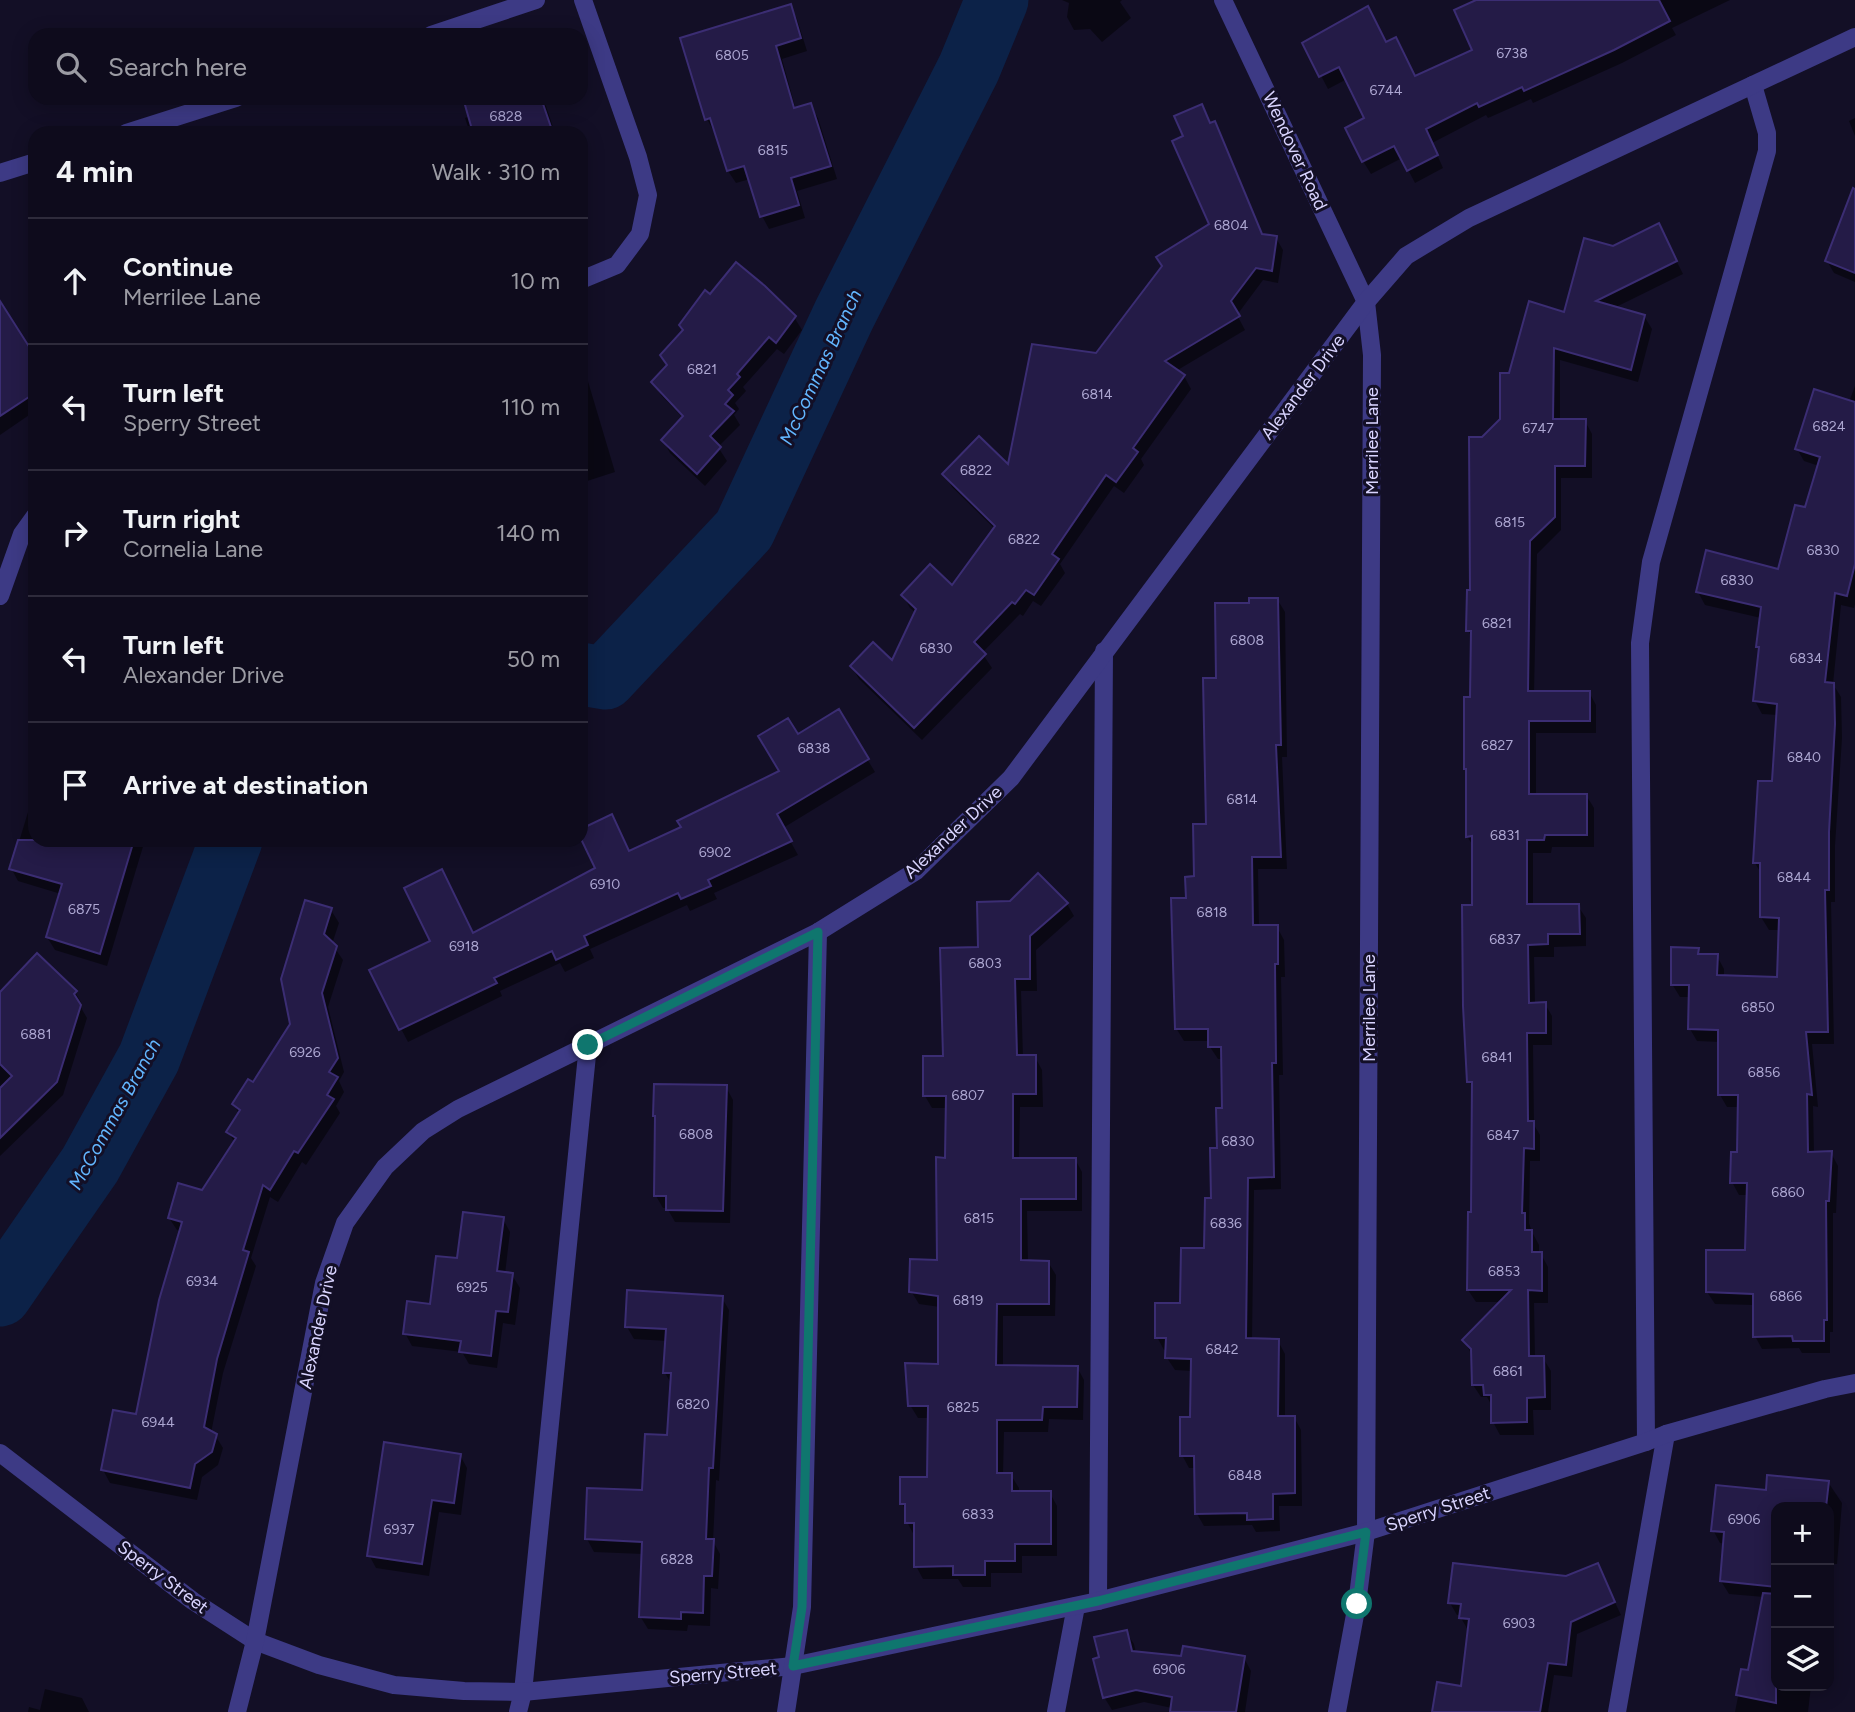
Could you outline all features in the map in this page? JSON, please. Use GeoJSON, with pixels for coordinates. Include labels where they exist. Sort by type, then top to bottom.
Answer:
{"type":"FeatureCollection","features":[{"type":"Feature","properties":{"kind":"street"},"geometry":{"type":"LineString","coordinates":[[451,28],[536,0]]}},
{"type":"Feature","properties":{"kind":"street"},"geometry":{"type":"LineString","coordinates":[[583,0],[638,157],[648,195],[640,234],[617,265],[588,277]]}},
{"type":"Feature","properties":{"kind":"street","name":"Wendover Road"},"geometry":{"type":"LineString","coordinates":[[1223,0],[1366,302]]}},
{"type":"Feature","properties":{"kind":"street","name":"Alexander Drive"},"geometry":{"type":"LineString","coordinates":[[237,1712],[255,1641],[324,1283],[345,1223],[385,1167],[423,1131],[457,1109],[818,932],[916,871],[1011,778],[1366,302],[1406,256],[1469,218],[1855,37]]}},
{"type":"Feature","properties":{"kind":"street"},"geometry":{"type":"LineString","coordinates":[[1646,1442],[1640,643],[1651,562],[1767,151],[1767,133],[1753,85]]}},
{"type":"Feature","properties":{"kind":"street"},"geometry":{"type":"LineString","coordinates":[[148,126],[214,105]]}},
{"type":"Feature","properties":{"kind":"street"},"geometry":{"type":"LineString","coordinates":[[0,173],[28,164]]}},
{"type":"Feature","properties":{"kind":"street","name":"Merrilee Lane"},"geometry":{"type":"LineString","coordinates":[[1337,1712],[1357,1604],[1366,1532],[1372,355],[1366,302]]}},
{"type":"Feature","properties":{"kind":"street"},"geometry":{"type":"LineString","coordinates":[[0,596],[22,534],[28,526]]}},
{"type":"Feature","properties":{"kind":"street"},"geometry":{"type":"LineString","coordinates":[[1098,1601],[1104,651]]}},
{"type":"Feature","properties":{"kind":"street"},"geometry":{"type":"LineString","coordinates":[[786,1712],[802,1607],[818,932]]}},
{"type":"Feature","properties":{"kind":"street"},"geometry":{"type":"LineString","coordinates":[[518,1712],[523,1692],[588,1045]]}},
{"type":"Feature","properties":{"kind":"street","name":"Sperry Street"},"geometry":{"type":"LineString","coordinates":[[0,1453],[193,1601],[255,1641],[319,1665],[394,1685],[464,1691],[523,1692],[793,1666],[1098,1601],[1366,1532],[1666,1434],[1855,1383]]}},
{"type":"Feature","properties":{"kind":"street"},"geometry":{"type":"LineString","coordinates":[[1618,1712],[1666,1434]]}},
{"type":"Feature","properties":{"kind":"street"},"geometry":{"type":"LineString","coordinates":[[1056,1712],[1076,1606]]}},
{"type":"Feature","properties":{"kind":"building"},"geometry":{"type":"Polygon","coordinates":[[[1476,0],[1659,0],[1670,21],[1524,91],[1522,87],[1479,107],[1477,103],[1426,129],[1438,155],[1407,171],[1394,146],[1362,162],[1345,128],[1364,118],[1339,67],[1319,77],[1302,43],[1368,6],[1386,42],[1396,37],[1415,76],[1472,50],[1454,10],[1476,0]]]}},
{"type":"Feature","properties":{"kind":"building"},"geometry":{"type":"Polygon","coordinates":[[[791,4],[801,38],[776,46],[794,108],[811,103],[831,166],[791,178],[799,205],[760,217],[744,166],[727,171],[710,118],[705,120],[680,38],[791,4]]]}},
{"type":"Feature","properties":{"kind":"building"},"geometry":{"type":"Polygon","coordinates":[[[1202,104],[1210,123],[1215,121],[1262,234],[1277,236],[1272,271],[1256,268],[1231,301],[1240,316],[1165,361],[1185,375],[1133,448],[1138,452],[1116,482],[1106,475],[1052,554],[1059,559],[1034,595],[1026,590],[1015,604],[1012,602],[974,642],[986,654],[914,728],[850,666],[873,642],[892,660],[916,609],[901,595],[930,564],[952,585],[995,526],[942,474],[979,436],[1008,464],[1032,344],[1096,353],[1162,266],[1156,257],[1209,224],[1172,141],[1183,136],[1174,116],[1202,104]]]}},
{"type":"Feature","properties":{"kind":"building"},"geometry":{"type":"Polygon","coordinates":[[[465,105],[543,105],[551,126],[471,126],[465,105]]]}},
{"type":"Feature","properties":{"kind":"building"},"geometry":{"type":"Polygon","coordinates":[[[1853,188],[1855,189],[1855,273],[1825,261],[1853,188]]]}},
{"type":"Feature","properties":{"kind":"building"},"geometry":{"type":"Polygon","coordinates":[[[1659,223],[1677,261],[1596,301],[1645,315],[1631,370],[1554,348],[1553,419],[1586,419],[1585,466],[1555,466],[1555,517],[1530,541],[1528,691],[1590,691],[1590,721],[1529,721],[1529,794],[1587,794],[1587,835],[1545,835],[1544,840],[1527,840],[1527,904],[1579,904],[1580,934],[1548,934],[1548,944],[1528,945],[1529,1003],[1546,1002],[1546,1033],[1527,1033],[1528,1121],[1534,1121],[1534,1149],[1524,1148],[1522,1213],[1525,1213],[1525,1230],[1532,1230],[1532,1252],[1542,1252],[1542,1291],[1528,1290],[1529,1356],[1544,1356],[1545,1397],[1527,1398],[1527,1422],[1491,1423],[1491,1395],[1484,1395],[1483,1385],[1472,1385],[1471,1349],[1462,1340],[1511,1290],[1467,1290],[1468,1212],[1471,1212],[1472,1082],[1467,1082],[1462,905],[1472,905],[1472,836],[1466,837],[1464,769],[1464,697],[1470,697],[1471,631],[1466,631],[1467,590],[1470,590],[1469,437],[1482,437],[1500,419],[1500,373],[1509,373],[1529,301],[1564,312],[1584,238],[1613,246],[1659,223]]]}},
{"type":"Feature","properties":{"kind":"building"},"geometry":{"type":"Polygon","coordinates":[[[736,262],[796,316],[776,343],[769,337],[737,374],[740,377],[728,390],[733,395],[725,404],[734,411],[710,436],[721,447],[697,474],[661,440],[683,416],[651,382],[667,365],[660,355],[683,330],[679,325],[705,290],[710,294],[736,262]]]}},
{"type":"Feature","properties":{"kind":"building"},"geometry":{"type":"Polygon","coordinates":[[[0,301],[28,345],[28,398],[0,416],[0,301]]]}},
{"type":"Feature","properties":{"kind":"building"},"geometry":{"type":"Polygon","coordinates":[[[1814,389],[1855,402],[1855,564],[1847,596],[1835,593],[1825,682],[1834,683],[1835,724],[1829,890],[1825,890],[1828,1032],[1806,1032],[1812,1095],[1807,1094],[1808,1152],[1832,1151],[1829,1201],[1826,1201],[1827,1320],[1824,1320],[1824,1341],[1793,1341],[1792,1336],[1753,1337],[1753,1294],[1706,1292],[1706,1250],[1745,1250],[1747,1183],[1730,1183],[1731,1152],[1737,1152],[1738,1095],[1718,1095],[1718,1030],[1688,1029],[1689,985],[1671,985],[1671,947],[1699,948],[1698,954],[1718,954],[1717,975],[1777,977],[1779,918],[1760,917],[1760,863],[1753,863],[1758,781],[1772,781],[1777,704],[1753,701],[1761,607],[1696,592],[1706,550],[1778,569],[1795,505],[1805,507],[1820,457],[1795,449],[1814,389]]]}},
{"type":"Feature","properties":{"kind":"building"},"geometry":{"type":"Polygon","coordinates":[[[1249,598],[1278,598],[1281,745],[1276,745],[1281,857],[1252,857],[1253,925],[1278,925],[1278,964],[1275,964],[1276,1063],[1272,1063],[1274,1177],[1248,1178],[1246,1338],[1279,1339],[1278,1416],[1295,1416],[1295,1493],[1273,1494],[1273,1519],[1247,1520],[1247,1513],[1195,1514],[1194,1456],[1180,1456],[1180,1417],[1190,1417],[1191,1359],[1165,1358],[1166,1338],[1155,1338],[1155,1303],[1180,1303],[1181,1248],[1204,1248],[1205,1198],[1211,1198],[1210,1148],[1217,1148],[1216,1108],[1222,1108],[1221,1047],[1208,1047],[1208,1029],[1175,1029],[1171,898],[1186,898],[1185,877],[1194,876],[1193,824],[1206,824],[1203,678],[1216,678],[1215,603],[1249,603],[1249,598]]]}},
{"type":"Feature","properties":{"kind":"building"},"geometry":{"type":"Polygon","coordinates":[[[839,709],[869,759],[777,814],[792,841],[708,880],[711,886],[681,899],[678,893],[584,936],[588,945],[556,960],[552,951],[494,978],[497,983],[399,1030],[369,970],[430,941],[404,888],[442,869],[473,933],[595,868],[585,847],[588,847],[588,826],[612,814],[629,851],[681,827],[677,821],[779,771],[758,736],[788,718],[798,734],[839,709]]]}},
{"type":"Feature","properties":{"kind":"building"},"geometry":{"type":"Polygon","coordinates":[[[18,840],[28,840],[28,847],[132,847],[100,954],[46,937],[62,884],[9,869],[18,840]]]}},
{"type":"Feature","properties":{"kind":"building"},"geometry":{"type":"Polygon","coordinates":[[[1038,873],[1068,903],[1030,936],[1030,979],[1015,979],[1017,1055],[1036,1055],[1036,1094],[1013,1094],[1013,1158],[1076,1158],[1076,1199],[1021,1199],[1021,1260],[1049,1261],[1049,1304],[997,1304],[996,1365],[1078,1366],[1077,1407],[1043,1407],[1042,1420],[997,1420],[997,1473],[1012,1473],[1012,1491],[1051,1491],[1051,1544],[1015,1544],[1015,1561],[985,1561],[985,1575],[953,1575],[953,1566],[914,1567],[914,1523],[905,1523],[905,1504],[900,1504],[900,1477],[927,1477],[928,1406],[908,1406],[905,1363],[938,1364],[938,1296],[909,1292],[910,1259],[937,1260],[936,1157],[945,1158],[946,1096],[923,1096],[923,1056],[943,1056],[940,948],[978,947],[977,902],[1010,901],[1038,873]]]}},
{"type":"Feature","properties":{"kind":"building"},"geometry":{"type":"Polygon","coordinates":[[[305,900],[332,908],[324,934],[337,946],[322,993],[338,1058],[329,1072],[338,1077],[327,1095],[334,1099],[298,1153],[294,1151],[270,1190],[263,1185],[243,1250],[249,1252],[217,1359],[204,1427],[217,1434],[212,1452],[195,1464],[190,1488],[101,1470],[113,1410],[136,1414],[159,1300],[182,1222],[168,1218],[178,1183],[202,1190],[236,1138],[226,1132],[240,1110],[232,1104],[248,1079],[253,1082],[290,1024],[281,979],[305,900]]]}},
{"type":"Feature","properties":{"kind":"building"},"geometry":{"type":"Polygon","coordinates":[[[37,953],[77,991],[74,994],[81,1005],[57,1082],[0,1138],[0,1088],[12,1076],[0,1064],[0,992],[37,953]]]}},
{"type":"Feature","properties":{"kind":"building"},"geometry":{"type":"Polygon","coordinates":[[[654,1084],[727,1085],[723,1211],[666,1210],[666,1196],[654,1196],[654,1084]]]}},
{"type":"Feature","properties":{"kind":"building"},"geometry":{"type":"Polygon","coordinates":[[[463,1212],[504,1217],[497,1271],[513,1273],[508,1312],[496,1311],[491,1356],[459,1352],[461,1341],[403,1334],[407,1301],[430,1304],[436,1256],[457,1258],[463,1212]]]}},
{"type":"Feature","properties":{"kind":"building"},"geometry":{"type":"Polygon","coordinates":[[[627,1290],[723,1296],[706,1539],[714,1539],[712,1576],[704,1576],[703,1613],[681,1612],[681,1619],[639,1617],[642,1542],[585,1539],[587,1488],[642,1490],[645,1434],[667,1435],[671,1373],[663,1373],[666,1329],[625,1327],[627,1290]]]}},
{"type":"Feature","properties":{"kind":"building"},"geometry":{"type":"Polygon","coordinates":[[[384,1442],[461,1454],[454,1503],[432,1500],[422,1564],[367,1556],[384,1442]]]}},
{"type":"Feature","properties":{"kind":"building"},"geometry":{"type":"Polygon","coordinates":[[[1767,1475],[1829,1481],[1827,1502],[1771,1502],[1771,1586],[1720,1581],[1724,1532],[1711,1531],[1716,1485],[1766,1490],[1767,1475]]]}},
{"type":"Feature","properties":{"kind":"building"},"geometry":{"type":"Polygon","coordinates":[[[1453,1563],[1566,1576],[1598,1563],[1615,1602],[1571,1622],[1566,1665],[1548,1663],[1540,1712],[1432,1712],[1437,1682],[1461,1686],[1469,1619],[1459,1618],[1461,1604],[1448,1603],[1453,1563]]]}},
{"type":"Feature","properties":{"kind":"building"},"geometry":{"type":"Polygon","coordinates":[[[1763,1593],[1771,1594],[1771,1691],[1776,1691],[1776,1703],[1736,1695],[1741,1669],[1748,1670],[1763,1593]]]}},
{"type":"Feature","properties":{"kind":"building"},"geometry":{"type":"Polygon","coordinates":[[[1127,1630],[1132,1651],[1181,1656],[1183,1646],[1245,1656],[1236,1712],[1170,1712],[1172,1697],[1136,1690],[1103,1698],[1093,1659],[1099,1657],[1094,1637],[1127,1630]]]}},
{"type":"Feature","properties":{"kind":"waterway","name":"McCommas Branch"},"geometry":{"type":"LineString","coordinates":[[588,675],[605,678],[744,530],[844,315],[969,68],[997,0]]}},
{"type":"Feature","properties":{"kind":"waterway","name":"McCommas Branch"},"geometry":{"type":"LineString","coordinates":[[0,1295],[90,1165],[149,1058],[228,847]]}},
{"type":"Feature","properties":{"kind":"route"},"geometry":{"type":"LineString","coordinates":[[588,1045],[818,932],[802,1607],[793,1666],[1098,1601],[1366,1532],[1357,1604]]}}]}
